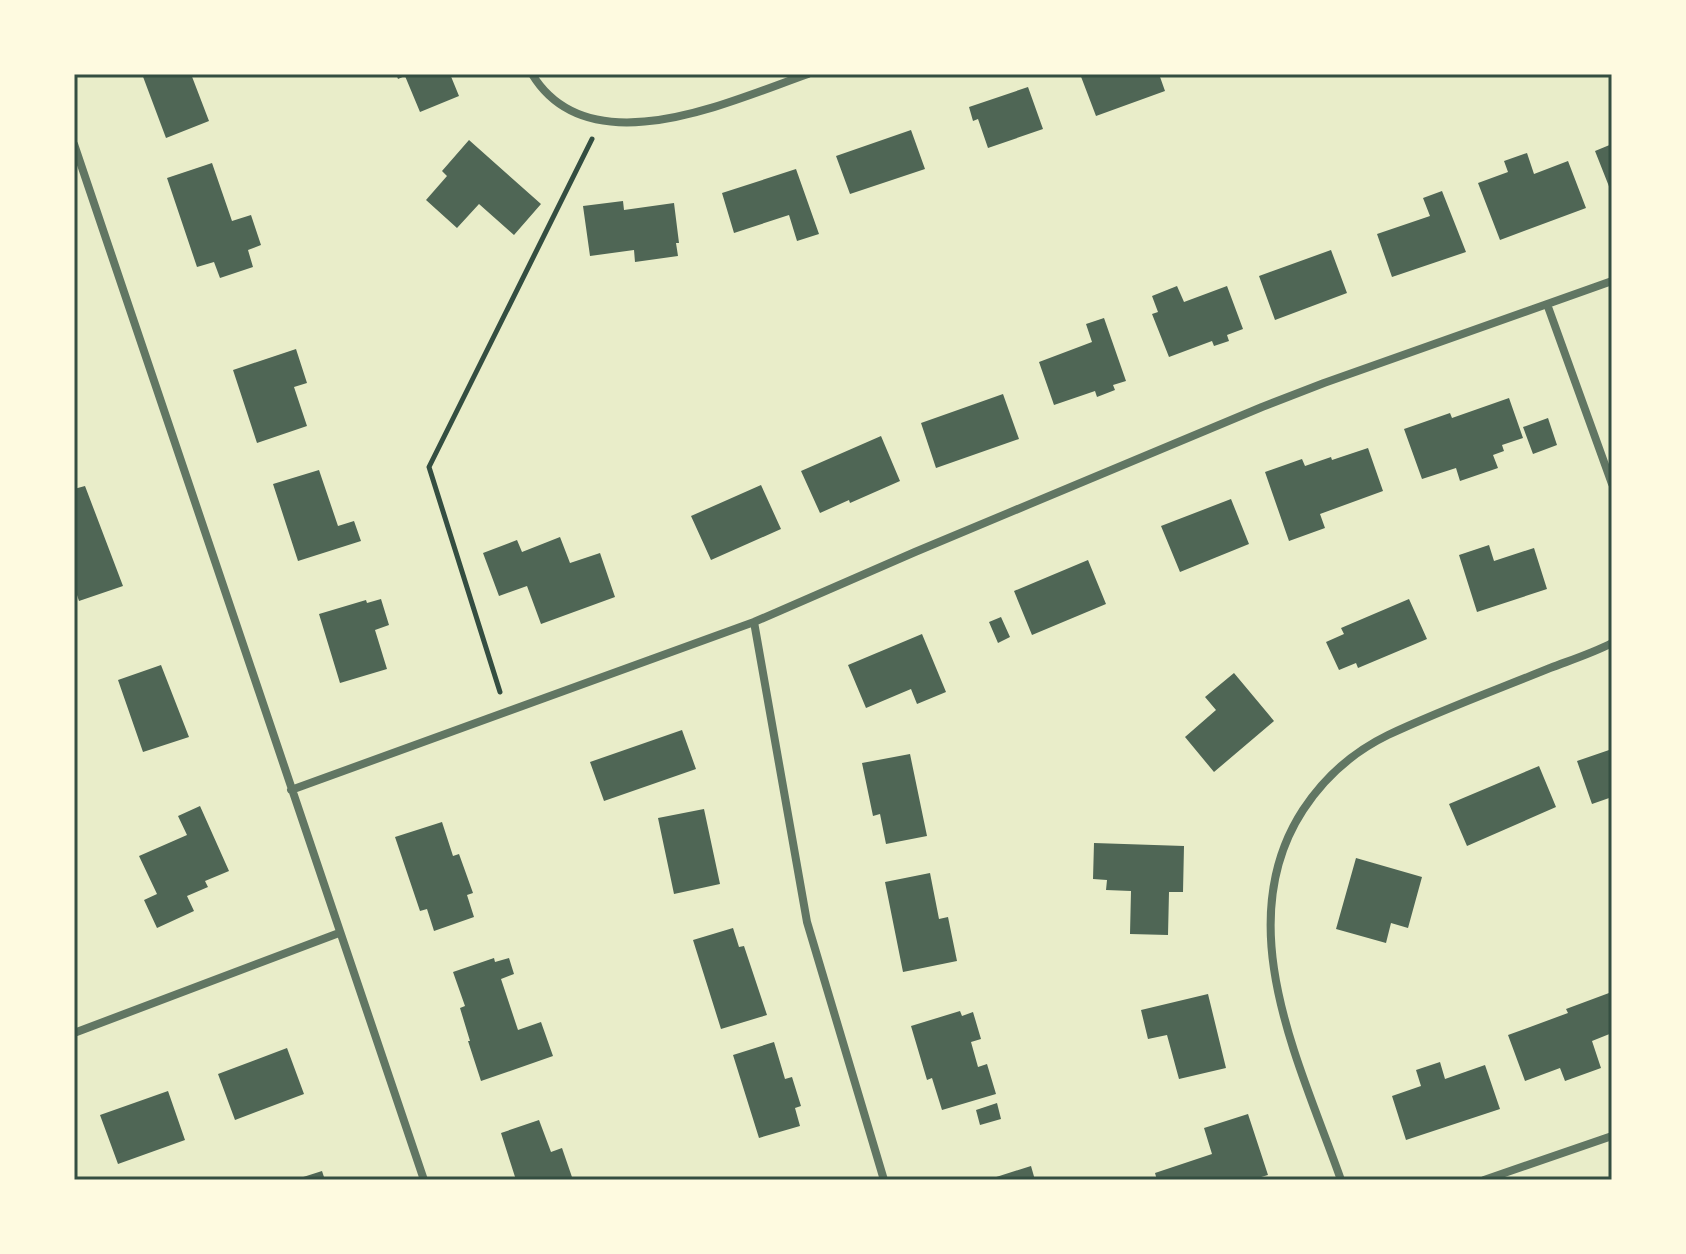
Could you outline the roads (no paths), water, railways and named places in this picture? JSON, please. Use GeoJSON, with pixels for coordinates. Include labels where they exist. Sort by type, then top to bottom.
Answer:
{"type":"FeatureCollection","features":[{"type":"Feature","properties":{"kind":"street"},"geometry":{"type":"LineString","coordinates":[[532,74],[539,85],[567,110],[601,120],[638,122],[683,116],[808,74]]}},
{"type":"Feature","properties":{"kind":"street"},"geometry":{"type":"LineString","coordinates":[[74,144],[424,1180]]}},
{"type":"Feature","properties":{"kind":"street"},"geometry":{"type":"LineString","coordinates":[[291,790],[754,622],[1262,407],[1612,281]]}},
{"type":"Feature","properties":{"kind":"street"},"geometry":{"type":"LineString","coordinates":[[1547,304],[1612,484]]}},
{"type":"Feature","properties":{"kind":"street"},"geometry":{"type":"LineString","coordinates":[[754,622],[810,936],[884,1180]]}},
{"type":"Feature","properties":{"kind":"street"},"geometry":{"type":"LineString","coordinates":[[1341,1180],[1287,1027],[1274,972],[1270,935],[1271,900],[1278,866],[1290,834],[1318,790],[1343,765],[1371,745],[1426,718],[1612,643]]}},
{"type":"Feature","properties":{"kind":"street"},"geometry":{"type":"LineString","coordinates":[[74,1033],[339,933]]}},
{"type":"Feature","properties":{"kind":"street"},"geometry":{"type":"LineString","coordinates":[[1484,1180],[1612,1136]]}}]}
